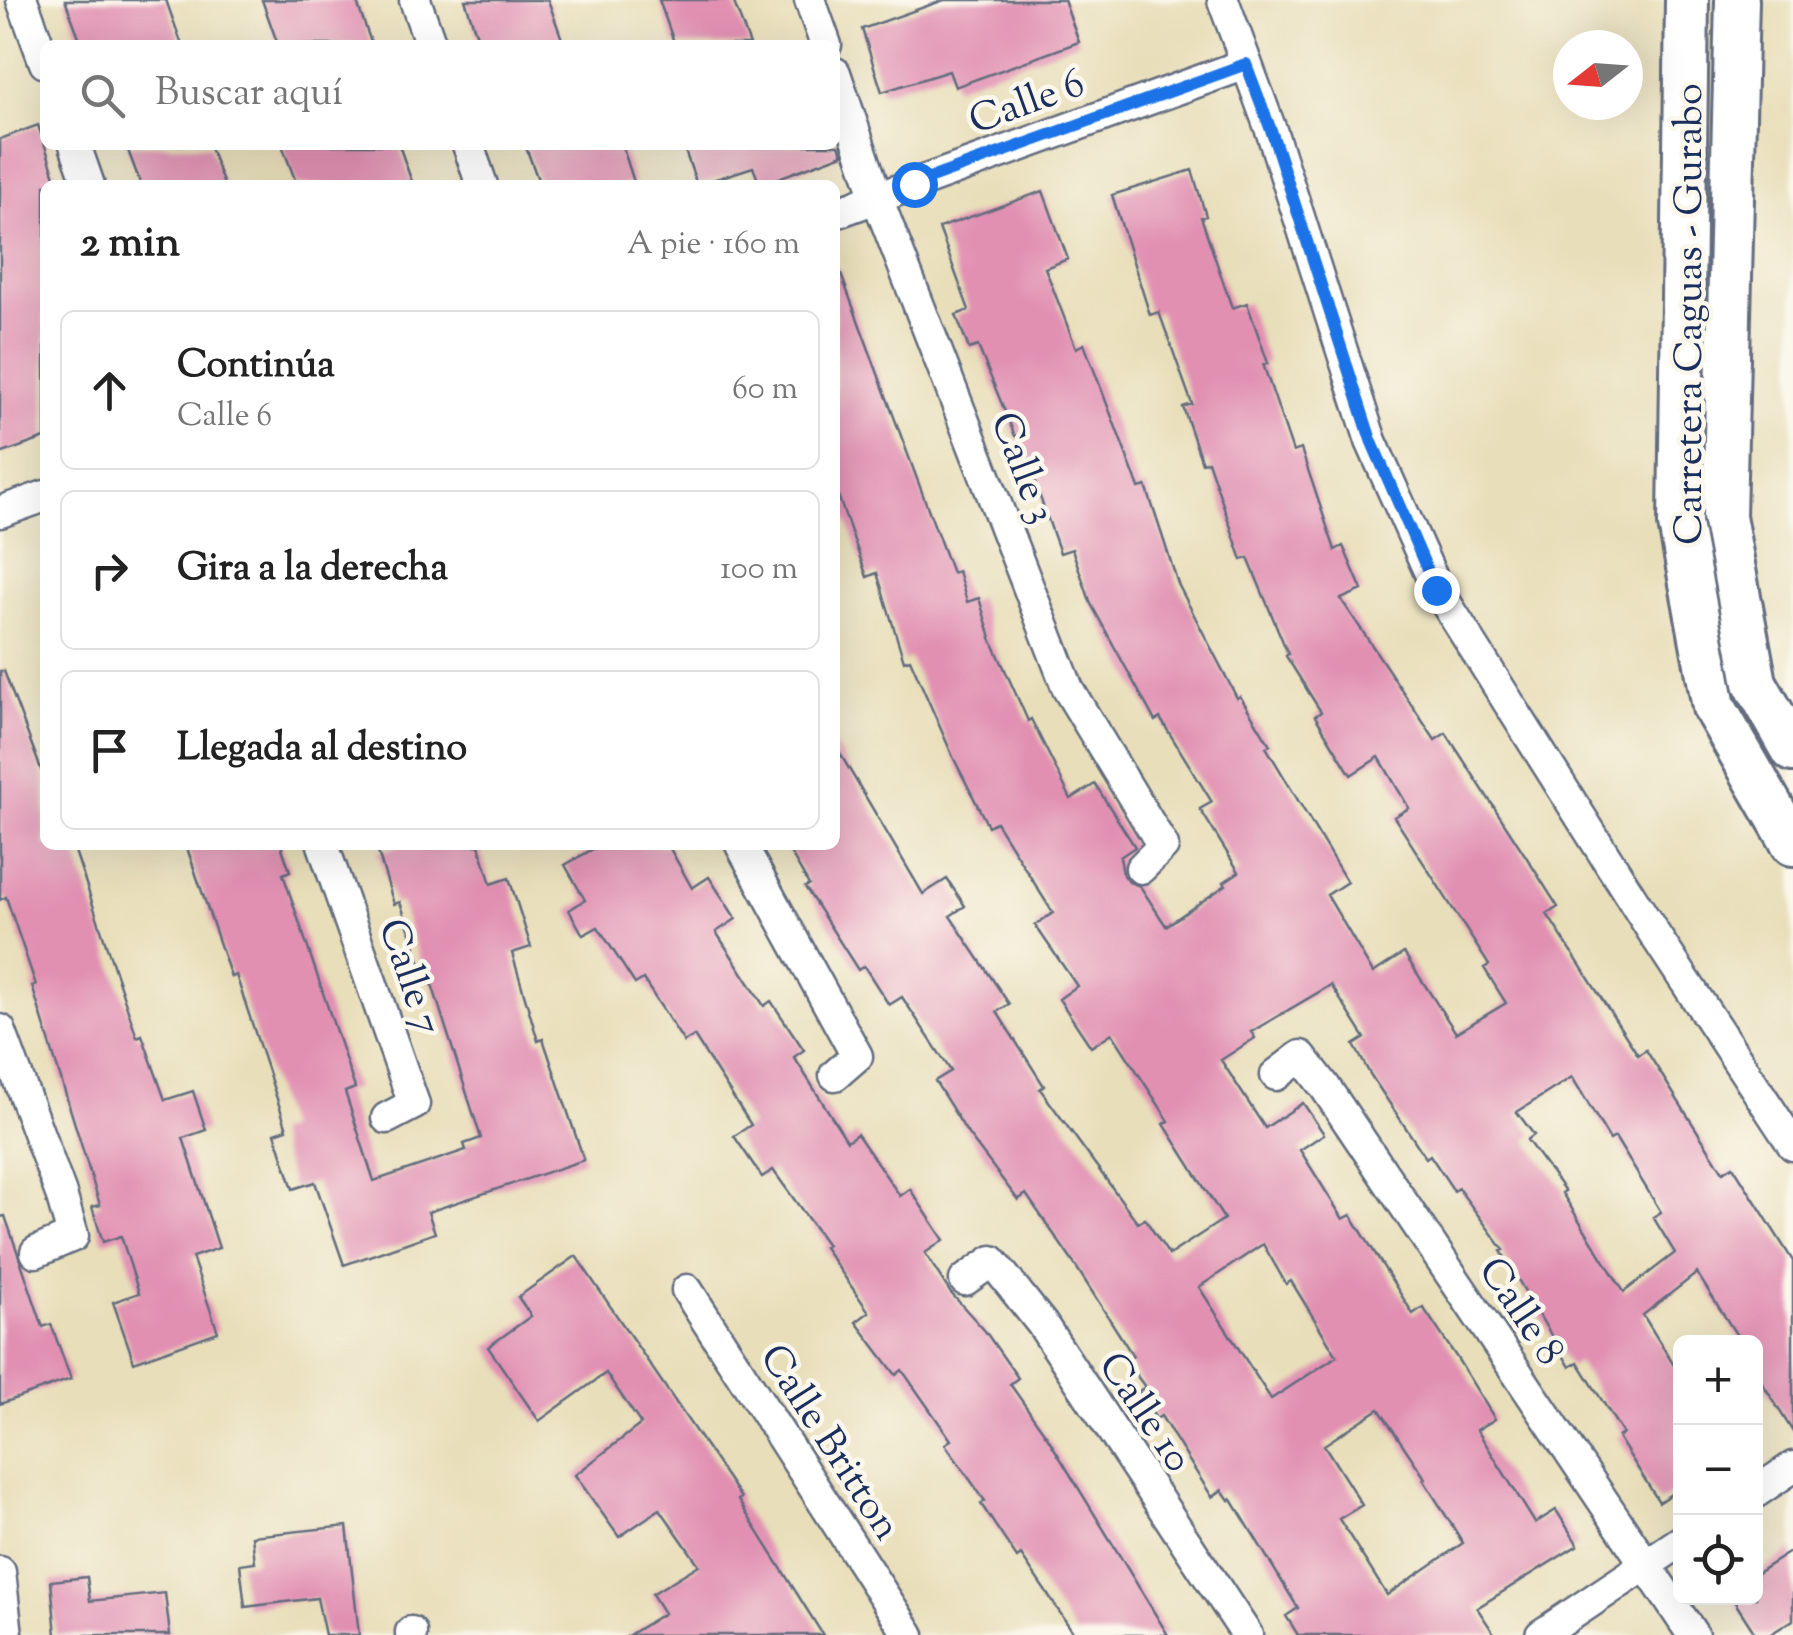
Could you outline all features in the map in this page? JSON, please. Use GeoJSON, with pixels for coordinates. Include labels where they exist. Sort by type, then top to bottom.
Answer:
{"type":"FeatureCollection","features":[{"type":"Feature","properties":{"kind":"main road","name":"Carretera Caguas - Gurabo"},"geometry":{"type":"LineString","coordinates":[[1687,0],[1680,524],[1714,707],[1793,844]]}},
{"type":"Feature","properties":{"kind":"main road","name":"Carretera Caguas - Gurabo"},"geometry":{"type":"LineString","coordinates":[[1737,0],[1724,516],[1754,684],[1793,750]]}},
{"type":"Feature","properties":{"kind":"street"},"geometry":{"type":"LineString","coordinates":[[22,0],[40,49]]}},
{"type":"Feature","properties":{"kind":"street"},"geometry":{"type":"LineString","coordinates":[[415,0],[430,40]]}},
{"type":"Feature","properties":{"kind":"street"},"geometry":{"type":"LineString","coordinates":[[810,0],[824,40]]}},
{"type":"Feature","properties":{"kind":"street"},"geometry":{"type":"LineString","coordinates":[[1223,0],[1272,133],[1371,440],[1436,590],[1655,936],[1793,1144]]}},
{"type":"Feature","properties":{"kind":"street","name":"Calle 6"},"geometry":{"type":"LineString","coordinates":[[840,211],[1246,64]]}},
{"type":"Feature","properties":{"kind":"street","name":"Calle 3"},"geometry":{"type":"LineString","coordinates":[[840,87],[878,198],[1068,688],[1163,846],[1140,868]]}},
{"type":"Feature","properties":{"kind":"street"},"geometry":{"type":"LineString","coordinates":[[76,150],[87,180]]}},
{"type":"Feature","properties":{"kind":"street"},"geometry":{"type":"LineString","coordinates":[[470,150],[480,180]]}},
{"type":"Feature","properties":{"kind":"street"},"geometry":{"type":"LineString","coordinates":[[0,512],[40,498]]}},
{"type":"Feature","properties":{"kind":"street","name":"Calle 7"},"geometry":{"type":"LineString","coordinates":[[325,850],[414,1104],[387,1118]]}},
{"type":"Feature","properties":{"kind":"street"},"geometry":{"type":"LineString","coordinates":[[745,850],[856,1056],[836,1074]]}},
{"type":"Feature","properties":{"kind":"street"},"geometry":{"type":"LineString","coordinates":[[0,1030],[73,1236],[36,1252]]}},
{"type":"Feature","properties":{"kind":"street","name":"Calle 8"},"geometry":{"type":"LineString","coordinates":[[1276,1075],[1301,1056],[1325,1088],[1692,1635]]}},
{"type":"Feature","properties":{"kind":"street","name":"Calle 10"},"geometry":{"type":"LineString","coordinates":[[965,1280],[992,1262],[1042,1324],[1247,1635]]}},
{"type":"Feature","properties":{"kind":"street","name":"Calle Britton"},"geometry":{"type":"LineString","coordinates":[[687,1290],[909,1635]]}},
{"type":"Feature","properties":{"kind":"street"},"geometry":{"type":"LineString","coordinates":[[1763,1487],[1793,1467]]}},
{"type":"Feature","properties":{"kind":"street"},"geometry":{"type":"LineString","coordinates":[[1541,1635],[1673,1547]]}},
{"type":"Feature","properties":{"kind":"street"},"geometry":{"type":"LineString","coordinates":[[0,1572],[8,1635]]}},
{"type":"Feature","properties":{"kind":"building"},"geometry":{"type":"Polygon","coordinates":[[[65,0],[166,0],[180,40],[80,40],[65,0]]]}},
{"type":"Feature","properties":{"kind":"building"},"geometry":{"type":"Polygon","coordinates":[[[262,0],[356,0],[370,40],[276,40],[262,0]]]}},
{"type":"Feature","properties":{"kind":"building"},"geometry":{"type":"Polygon","coordinates":[[[465,0],[548,0],[562,40],[478,40],[465,0]]]}},
{"type":"Feature","properties":{"kind":"building"},"geometry":{"type":"Polygon","coordinates":[[[659,0],[733,0],[748,40],[673,40],[659,0]]]}},
{"type":"Feature","properties":{"kind":"building"},"geometry":{"type":"Polygon","coordinates":[[[944,0],[1064,0],[1079,42],[955,87],[949,71],[882,92],[862,29],[944,0]]]}},
{"type":"Feature","properties":{"kind":"building"},"geometry":{"type":"Polygon","coordinates":[[[38,125],[40,150],[46,150],[56,180],[40,180],[40,440],[0,454],[0,139],[38,125]]]}},
{"type":"Feature","properties":{"kind":"building"},"geometry":{"type":"Polygon","coordinates":[[[840,147],[843,154],[773,180],[758,180],[753,167],[713,180],[695,180],[685,150],[840,147]]]}},
{"type":"Feature","properties":{"kind":"building"},"geometry":{"type":"Polygon","coordinates":[[[128,150],[211,150],[222,180],[139,180],[128,150]]]}},
{"type":"Feature","properties":{"kind":"building"},"geometry":{"type":"Polygon","coordinates":[[[284,150],[401,150],[411,180],[295,180],[284,150]]]}},
{"type":"Feature","properties":{"kind":"building"},"geometry":{"type":"Polygon","coordinates":[[[527,150],[624,150],[633,180],[538,180],[527,150]]]}},
{"type":"Feature","properties":{"kind":"building"},"geometry":{"type":"Polygon","coordinates":[[[1192,170],[1206,216],[1201,217],[1232,308],[1247,303],[1293,452],[1301,449],[1335,550],[1343,546],[1362,590],[1341,599],[1435,740],[1446,733],[1558,907],[1547,914],[1638,1055],[1646,1050],[1723,1172],[1733,1166],[1793,1261],[1793,1432],[1763,1384],[1763,1335],[1737,1335],[1697,1273],[1643,1315],[1673,1364],[1673,1493],[1659,1502],[1578,1362],[1570,1367],[1501,1251],[1504,1250],[1458,1188],[1454,1191],[1430,1155],[1426,1158],[1370,1074],[1354,1045],[1365,1038],[1331,985],[1251,1032],[1255,1038],[1221,1060],[1265,1128],[1303,1103],[1324,1134],[1300,1150],[1343,1219],[1351,1215],[1413,1314],[1423,1307],[1457,1358],[1495,1419],[1477,1430],[1535,1523],[1556,1510],[1578,1545],[1477,1608],[1495,1635],[1298,1635],[1286,1616],[1298,1608],[1231,1498],[1222,1490],[1212,1497],[1161,1416],[1156,1419],[1139,1391],[1145,1387],[1126,1361],[1133,1356],[1075,1265],[1026,1194],[1018,1200],[968,1134],[935,1081],[951,1071],[902,997],[889,1005],[864,966],[858,970],[805,887],[809,885],[789,850],[840,850],[840,753],[923,894],[947,879],[965,906],[950,916],[1009,1004],[997,1012],[1044,1086],[1040,1089],[1138,1223],[1145,1219],[1169,1255],[1224,1219],[1164,1124],[1169,1121],[1112,1033],[1091,1047],[1059,999],[1077,986],[1035,925],[1053,913],[996,822],[988,826],[910,659],[904,661],[877,573],[867,577],[840,501],[840,272],[952,573],[958,571],[967,602],[979,598],[992,641],[1028,721],[1031,719],[1071,799],[1095,784],[1135,847],[1120,857],[1123,874],[1129,882],[1140,886],[1166,926],[1239,872],[1200,809],[1212,802],[1160,718],[1155,721],[1091,604],[1072,549],[1060,553],[1018,435],[1015,436],[978,346],[969,349],[956,315],[969,310],[939,228],[1043,191],[1068,259],[1045,268],[1076,348],[1084,344],[1139,488],[1146,486],[1178,584],[1237,698],[1240,696],[1270,745],[1266,747],[1347,882],[1327,895],[1373,973],[1404,953],[1456,1033],[1506,1003],[1484,968],[1489,965],[1394,817],[1409,808],[1379,757],[1351,775],[1315,716],[1321,712],[1286,656],[1248,558],[1242,560],[1208,461],[1202,463],[1183,407],[1192,404],[1159,312],[1150,315],[1112,195],[1192,170]],[[1572,1077],[1517,1112],[1534,1135],[1527,1140],[1565,1191],[1562,1193],[1624,1292],[1675,1253],[1653,1217],[1661,1212],[1615,1137],[1610,1140],[1572,1077]],[[1263,1244],[1199,1287],[1271,1399],[1337,1356],[1291,1281],[1286,1284],[1263,1244]],[[1379,1409],[1324,1445],[1362,1505],[1339,1519],[1387,1595],[1463,1543],[1379,1409]]]}},
{"type":"Feature","properties":{"kind":"building"},"geometry":{"type":"Polygon","coordinates":[[[0,671],[4,671],[40,767],[40,850],[75,850],[137,1037],[142,1035],[165,1100],[193,1091],[206,1130],[183,1138],[219,1248],[192,1257],[218,1332],[134,1362],[113,1302],[139,1293],[121,1236],[103,1242],[92,1207],[100,1205],[32,986],[36,985],[6,897],[0,900],[0,671]]]}},
{"type":"Feature","properties":{"kind":"building"},"geometry":{"type":"Polygon","coordinates":[[[188,850],[283,850],[290,871],[283,874],[355,1088],[345,1092],[374,1181],[466,1150],[464,1144],[481,1138],[431,981],[427,982],[400,902],[394,904],[378,852],[481,850],[491,884],[509,878],[531,947],[512,953],[538,1041],[543,1039],[584,1160],[428,1212],[435,1233],[344,1265],[315,1182],[293,1189],[275,1133],[287,1129],[236,975],[231,977],[188,850]]]}},
{"type":"Feature","properties":{"kind":"building"},"geometry":{"type":"Polygon","coordinates":[[[591,850],[671,850],[692,888],[709,877],[736,919],[716,932],[764,1006],[771,1001],[804,1050],[794,1057],[847,1141],[857,1134],[900,1196],[910,1189],[944,1240],[925,1253],[950,1292],[985,1331],[1018,1378],[1010,1384],[1048,1438],[1168,1635],[1075,1635],[981,1504],[985,1501],[945,1444],[951,1440],[902,1370],[896,1375],[856,1322],[869,1312],[824,1247],[827,1245],[773,1170],[762,1177],[734,1136],[751,1125],[694,1036],[684,1042],[643,979],[635,984],[598,927],[583,935],[569,910],[585,900],[565,865],[591,850]]]}},
{"type":"Feature","properties":{"kind":"building"},"geometry":{"type":"Polygon","coordinates":[[[5,1216],[43,1327],[51,1324],[71,1379],[0,1404],[0,1217],[5,1216]]]}},
{"type":"Feature","properties":{"kind":"building"},"geometry":{"type":"Polygon","coordinates":[[[576,1256],[741,1498],[738,1500],[823,1635],[629,1635],[664,1613],[652,1594],[699,1565],[660,1509],[619,1537],[575,1475],[641,1424],[606,1373],[539,1421],[488,1347],[531,1316],[518,1297],[576,1256]]]}},
{"type":"Feature","properties":{"kind":"building"},"geometry":{"type":"Polygon","coordinates":[[[347,1526],[359,1635],[325,1635],[317,1598],[245,1607],[240,1564],[255,1562],[252,1536],[347,1526]]]}},
{"type":"Feature","properties":{"kind":"building"},"geometry":{"type":"Polygon","coordinates":[[[1793,1550],[1793,1620],[1769,1635],[1756,1635],[1737,1605],[1763,1605],[1763,1569],[1793,1550]]]}},
{"type":"Feature","properties":{"kind":"building"},"geometry":{"type":"Polygon","coordinates":[[[87,1577],[90,1601],[165,1593],[170,1635],[56,1635],[51,1581],[87,1577]]]}},
{"type":"Feature","properties":{"kind":"route"},"geometry":{"type":"LineString","coordinates":[[914,184],[1246,64],[1371,440],[1436,590]]}}]}
